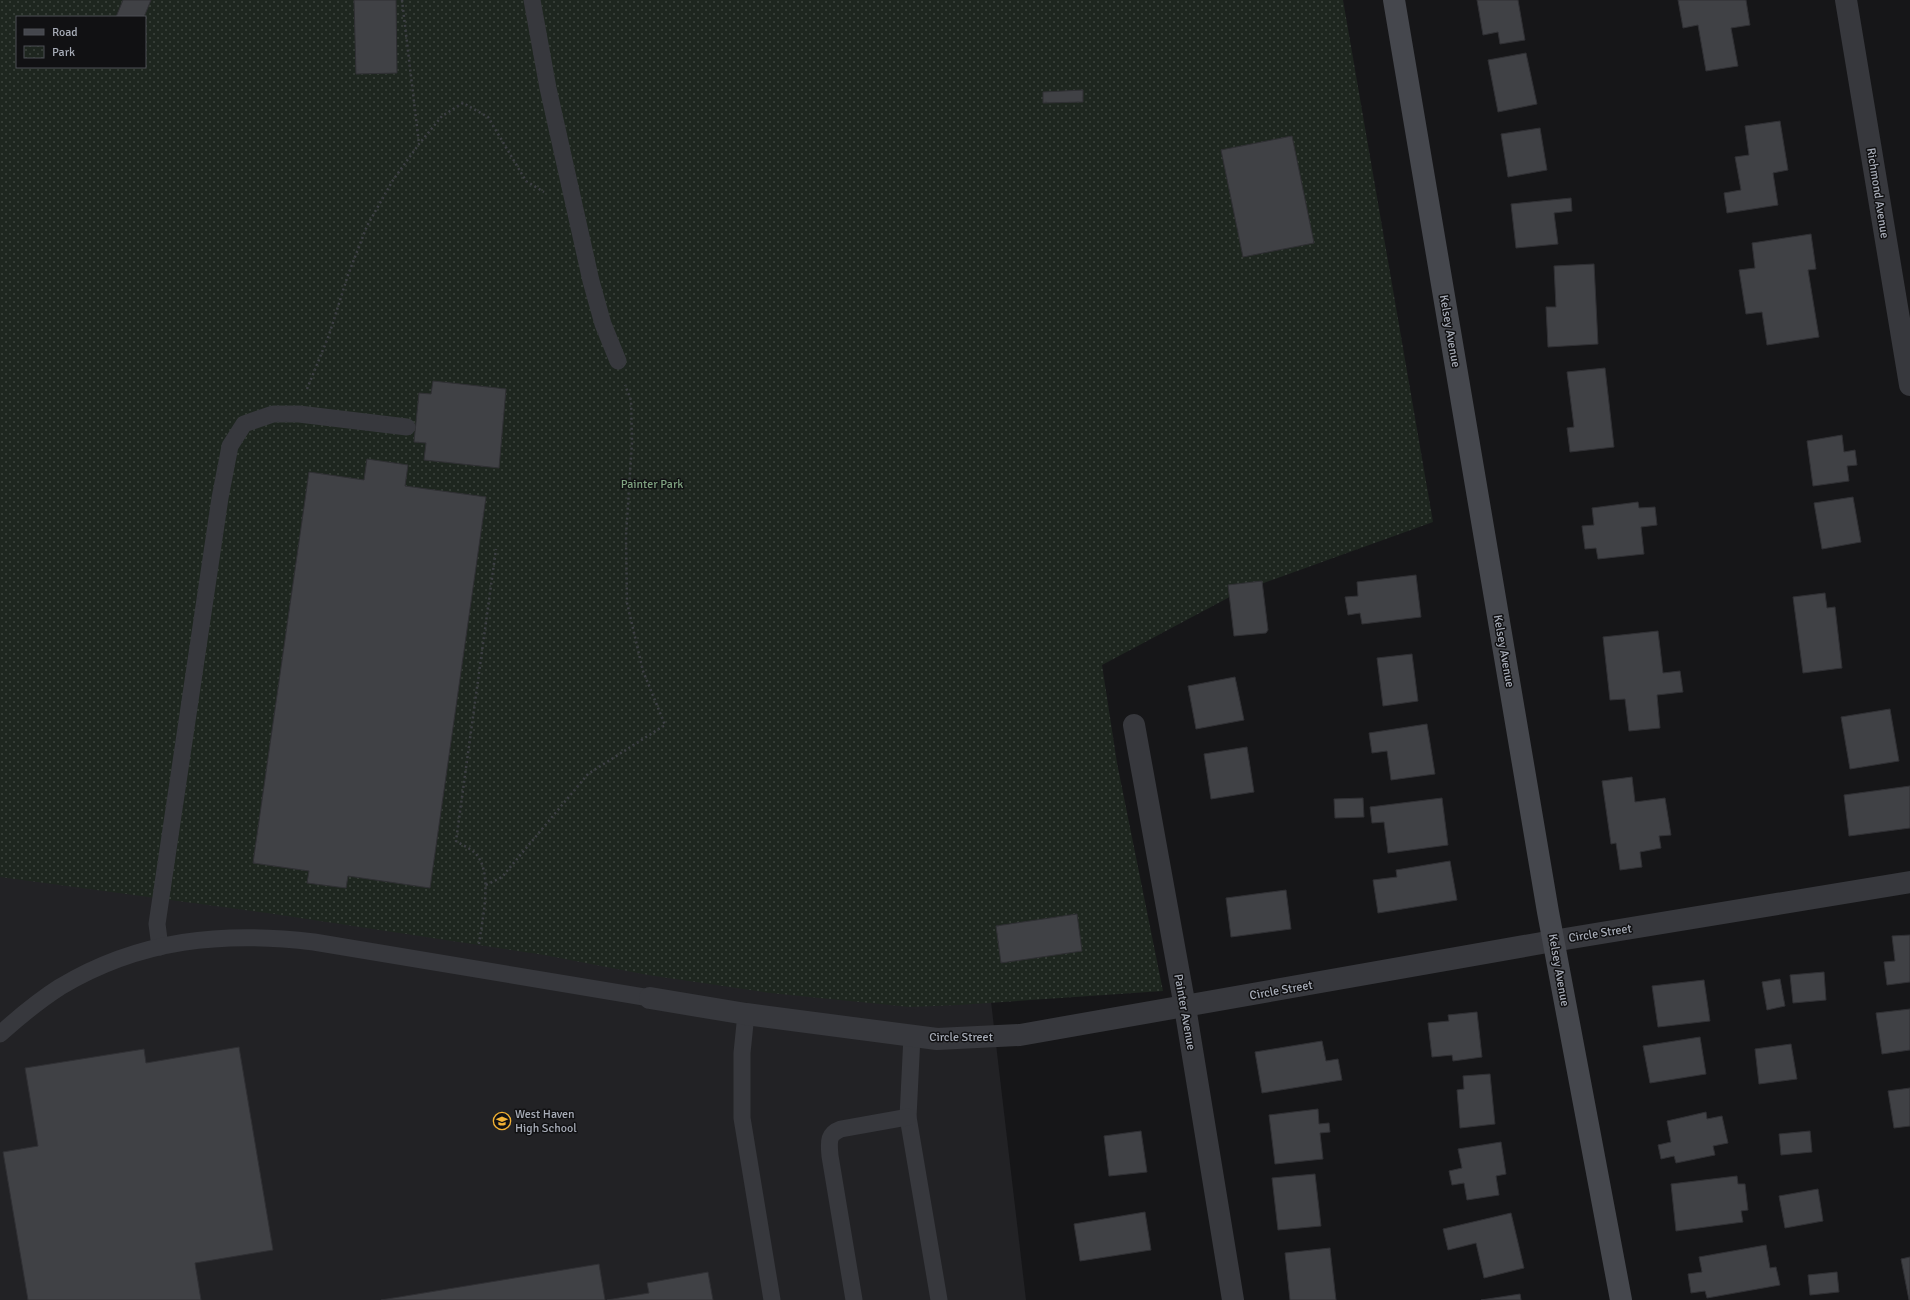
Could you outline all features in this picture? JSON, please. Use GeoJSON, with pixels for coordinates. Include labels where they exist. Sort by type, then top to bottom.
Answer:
{"type":"FeatureCollection","features":[{"type":"Feature","properties":{"kind":"street","name":"Kelsey Avenue"},"geometry":{"type":"LineString","coordinates":[[1394,0],[1553,941],[1621,1300]]}},
{"type":"Feature","properties":{"kind":"street","name":"Richmond Avenue"},"geometry":{"type":"LineString","coordinates":[[1846,0],[1910,385]]}},
{"type":"Feature","properties":{"kind":"street","name":"Painter Avenue"},"geometry":{"type":"LineString","coordinates":[[1134,725],[1184,1007],[1233,1300]]}},
{"type":"Feature","properties":{"kind":"street","name":"Circle Street"},"geometry":{"type":"LineString","coordinates":[[650,998],[746,1014],[937,1039],[969,1039],[1020,1035],[1553,941],[1910,882]]}},
{"type":"Feature","properties":{"kind":"lane"},"geometry":{"type":"LineString","coordinates":[[532,0],[548,88],[573,194],[595,300],[618,362]]}},
{"type":"Feature","properties":{"kind":"lane"},"geometry":{"type":"LineString","coordinates":[[160,947],[157,924],[158,916],[220,498],[230,446],[244,424],[272,414],[299,414],[407,428]]}},
{"type":"Feature","properties":{"kind":"lane"},"geometry":{"type":"LineString","coordinates":[[0,1034],[26,1011],[60,987],[96,968],[128,955],[187,941],[211,938],[263,937],[314,942],[650,998]]}},
{"type":"Feature","properties":{"kind":"lane"},"geometry":{"type":"LineString","coordinates":[[746,1014],[742,1053],[742,1118],[772,1300]]}},
{"type":"Feature","properties":{"kind":"lane"},"geometry":{"type":"LineString","coordinates":[[912,1036],[908,1117],[939,1300]]}},
{"type":"Feature","properties":{"kind":"lane"},"geometry":{"type":"LineString","coordinates":[[854,1300],[828,1143],[830,1136],[834,1131],[841,1129],[908,1117]]}},
{"type":"Feature","properties":{"kind":"path"},"geometry":{"type":"LineString","coordinates":[[402,0],[419,144]]}},
{"type":"Feature","properties":{"kind":"path"},"geometry":{"type":"LineString","coordinates":[[299,414],[329,335],[348,275],[367,226],[393,180],[419,144],[442,116],[463,103],[488,117],[526,181],[546,193],[573,194]]}},
{"type":"Feature","properties":{"kind":"path"},"geometry":{"type":"LineString","coordinates":[[486,885],[502,877],[588,774],[664,725],[643,671],[627,603],[626,536],[632,442],[631,414],[630,400],[618,362]]}},
{"type":"Feature","properties":{"kind":"path"},"geometry":{"type":"LineString","coordinates":[[475,970],[486,885],[484,869],[475,853],[456,841],[496,550]]}},
{"type":"Feature","properties":{"kind":"shaded area","name":"West Haven High School"},"geometry":{"type":"Polygon","coordinates":[[[0,826],[979,899],[1026,1300],[0,1300],[0,826]]]}},
{"type":"Feature","properties":{"kind":"green space","name":"Painter Park"},"geometry":{"type":"Polygon","coordinates":[[[0,0],[1343,0],[1433,522],[1239,592],[1102,665],[1117,763],[1163,991],[910,1007],[770,993],[648,975],[544,955],[274,914],[0,877],[0,0]]]}},
{"type":"Feature","properties":{"kind":"building"},"geometry":{"type":"Polygon","coordinates":[[[123,0],[151,0],[144,16],[116,16],[123,0]]]}},
{"type":"Feature","properties":{"kind":"building"},"geometry":{"type":"Polygon","coordinates":[[[354,0],[396,0],[397,73],[356,74],[354,0]]]}},
{"type":"Feature","properties":{"kind":"building"},"geometry":{"type":"Polygon","coordinates":[[[1477,0],[1518,0],[1525,40],[1500,44],[1498,32],[1483,35],[1477,0]]]}},
{"type":"Feature","properties":{"kind":"building"},"geometry":{"type":"Polygon","coordinates":[[[1678,0],[1746,0],[1750,25],[1731,28],[1738,66],[1706,71],[1698,25],[1683,28],[1678,0]]]}},
{"type":"Feature","properties":{"kind":"building"},"geometry":{"type":"Polygon","coordinates":[[[1526,53],[1537,104],[1498,112],[1488,60],[1526,53]]]}},
{"type":"Feature","properties":{"kind":"building"},"geometry":{"type":"Polygon","coordinates":[[[1083,90],[1083,102],[1043,103],[1043,92],[1083,90]]]}},
{"type":"Feature","properties":{"kind":"building"},"geometry":{"type":"Polygon","coordinates":[[[1780,121],[1788,170],[1773,173],[1778,205],[1727,213],[1724,193],[1741,190],[1735,157],[1749,155],[1745,126],[1780,121]]]}},
{"type":"Feature","properties":{"kind":"building"},"geometry":{"type":"Polygon","coordinates":[[[1540,128],[1547,170],[1508,177],[1501,134],[1540,128]]]}},
{"type":"Feature","properties":{"kind":"building"},"geometry":{"type":"Polygon","coordinates":[[[1292,136],[1314,243],[1243,257],[1221,150],[1292,136]]]}},
{"type":"Feature","properties":{"kind":"building"},"geometry":{"type":"Polygon","coordinates":[[[1571,198],[1572,211],[1554,213],[1558,244],[1516,248],[1511,204],[1571,198]]]}},
{"type":"Feature","properties":{"kind":"building"},"geometry":{"type":"Polygon","coordinates":[[[1811,234],[1816,269],[1808,270],[1819,337],[1767,345],[1762,312],[1746,314],[1739,270],[1755,268],[1752,243],[1811,234]]]}},
{"type":"Feature","properties":{"kind":"building"},"geometry":{"type":"Polygon","coordinates":[[[1594,264],[1598,344],[1548,347],[1546,307],[1556,307],[1554,266],[1594,264]]]}},
{"type":"Feature","properties":{"kind":"building"},"geometry":{"type":"Polygon","coordinates":[[[1605,368],[1614,447],[1570,452],[1567,428],[1574,427],[1567,372],[1605,368]]]}},
{"type":"Feature","properties":{"kind":"building"},"geometry":{"type":"Polygon","coordinates":[[[433,381],[506,389],[499,468],[424,460],[426,443],[414,442],[419,393],[431,394],[433,381]]]}},
{"type":"Feature","properties":{"kind":"building"},"geometry":{"type":"Polygon","coordinates":[[[1842,435],[1844,452],[1855,450],[1857,465],[1847,466],[1849,481],[1813,486],[1807,441],[1842,435]]]}},
{"type":"Feature","properties":{"kind":"building"},"geometry":{"type":"Polygon","coordinates":[[[367,459],[408,465],[405,486],[486,497],[430,888],[348,876],[346,888],[307,883],[309,871],[253,863],[309,472],[364,480],[367,459]]]}},
{"type":"Feature","properties":{"kind":"building"},"geometry":{"type":"Polygon","coordinates":[[[1853,497],[1861,542],[1822,549],[1814,503],[1853,497]]]}},
{"type":"Feature","properties":{"kind":"building"},"geometry":{"type":"Polygon","coordinates":[[[1638,502],[1639,508],[1655,507],[1657,525],[1641,527],[1644,554],[1598,559],[1596,548],[1585,549],[1582,526],[1594,525],[1592,508],[1638,502]]]}},
{"type":"Feature","properties":{"kind":"building"},"geometry":{"type":"Polygon","coordinates":[[[1416,575],[1421,617],[1362,624],[1360,613],[1348,615],[1345,597],[1358,596],[1357,582],[1416,575]]]}},
{"type":"Feature","properties":{"kind":"building"},"geometry":{"type":"Polygon","coordinates":[[[1262,581],[1268,630],[1266,633],[1234,636],[1228,585],[1262,581]]]}},
{"type":"Feature","properties":{"kind":"building"},"geometry":{"type":"Polygon","coordinates":[[[1825,593],[1827,608],[1835,607],[1842,668],[1803,673],[1793,597],[1825,593]]]}},
{"type":"Feature","properties":{"kind":"building"},"geometry":{"type":"Polygon","coordinates":[[[1658,631],[1663,673],[1680,671],[1683,692],[1657,695],[1660,728],[1629,731],[1625,699],[1610,700],[1603,637],[1658,631]]]}},
{"type":"Feature","properties":{"kind":"building"},"geometry":{"type":"Polygon","coordinates":[[[1412,654],[1418,701],[1383,706],[1377,658],[1412,654]]]}},
{"type":"Feature","properties":{"kind":"building"},"geometry":{"type":"Polygon","coordinates":[[[1235,677],[1244,720],[1196,729],[1188,686],[1235,677]]]}},
{"type":"Feature","properties":{"kind":"building"},"geometry":{"type":"Polygon","coordinates":[[[1890,709],[1899,761],[1850,769],[1841,717],[1890,709]]]}},
{"type":"Feature","properties":{"kind":"building"},"geometry":{"type":"Polygon","coordinates":[[[1427,724],[1435,774],[1391,780],[1387,751],[1372,753],[1369,733],[1427,724]]]}},
{"type":"Feature","properties":{"kind":"building"},"geometry":{"type":"Polygon","coordinates":[[[1247,747],[1254,792],[1211,799],[1204,754],[1247,747]]]}},
{"type":"Feature","properties":{"kind":"building"},"geometry":{"type":"Polygon","coordinates":[[[1632,777],[1635,802],[1665,798],[1671,835],[1659,836],[1661,848],[1640,852],[1642,867],[1620,870],[1616,843],[1611,844],[1602,781],[1632,777]]]}},
{"type":"Feature","properties":{"kind":"building"},"geometry":{"type":"Polygon","coordinates":[[[1910,786],[1910,828],[1849,836],[1844,795],[1910,786]]]}},
{"type":"Feature","properties":{"kind":"building"},"geometry":{"type":"Polygon","coordinates":[[[1363,798],[1364,817],[1335,818],[1334,799],[1363,798]]]}},
{"type":"Feature","properties":{"kind":"building"},"geometry":{"type":"Polygon","coordinates":[[[1442,798],[1448,845],[1388,853],[1384,822],[1372,823],[1370,807],[1442,798]]]}},
{"type":"Feature","properties":{"kind":"building"},"geometry":{"type":"Polygon","coordinates":[[[1450,861],[1457,900],[1378,913],[1373,880],[1397,877],[1396,870],[1450,861]]]}},
{"type":"Feature","properties":{"kind":"building"},"geometry":{"type":"Polygon","coordinates":[[[1286,890],[1291,929],[1231,937],[1226,898],[1286,890]]]}},
{"type":"Feature","properties":{"kind":"building"},"geometry":{"type":"Polygon","coordinates":[[[1077,914],[1082,951],[1001,963],[996,926],[1077,914]]]}},
{"type":"Feature","properties":{"kind":"building"},"geometry":{"type":"Polygon","coordinates":[[[1910,935],[1910,982],[1887,985],[1884,962],[1895,961],[1892,936],[1910,935]]]}},
{"type":"Feature","properties":{"kind":"building"},"geometry":{"type":"Polygon","coordinates":[[[1824,972],[1826,1000],[1793,1003],[1790,975],[1824,972]]]}},
{"type":"Feature","properties":{"kind":"building"},"geometry":{"type":"Polygon","coordinates":[[[1780,979],[1785,1006],[1767,1010],[1762,982],[1780,979]]]}},
{"type":"Feature","properties":{"kind":"building"},"geometry":{"type":"Polygon","coordinates":[[[1704,980],[1710,1021],[1658,1027],[1652,986],[1704,980]]]}},
{"type":"Feature","properties":{"kind":"building"},"geometry":{"type":"Polygon","coordinates":[[[1910,1009],[1910,1050],[1882,1054],[1876,1013],[1910,1009]]]}},
{"type":"Feature","properties":{"kind":"building"},"geometry":{"type":"Polygon","coordinates":[[[1477,1012],[1482,1057],[1453,1061],[1452,1055],[1432,1057],[1428,1023],[1449,1021],[1448,1015],[1477,1012]]]}},
{"type":"Feature","properties":{"kind":"building"},"geometry":{"type":"Polygon","coordinates":[[[1700,1037],[1706,1074],[1650,1083],[1643,1046],[1700,1037]]]}},
{"type":"Feature","properties":{"kind":"building"},"geometry":{"type":"Polygon","coordinates":[[[1322,1041],[1326,1061],[1338,1059],[1342,1080],[1262,1093],[1255,1052],[1322,1041]]]}},
{"type":"Feature","properties":{"kind":"building"},"geometry":{"type":"Polygon","coordinates":[[[1791,1044],[1797,1079],[1759,1084],[1755,1049],[1791,1044]]]}},
{"type":"Feature","properties":{"kind":"building"},"geometry":{"type":"Polygon","coordinates":[[[239,1047],[273,1250],[195,1263],[201,1300],[28,1300],[3,1152],[38,1146],[25,1068],[144,1049],[146,1063],[239,1047]]]}},
{"type":"Feature","properties":{"kind":"building"},"geometry":{"type":"Polygon","coordinates":[[[1490,1074],[1495,1124],[1460,1128],[1457,1090],[1464,1089],[1463,1076],[1490,1074]]]}},
{"type":"Feature","properties":{"kind":"building"},"geometry":{"type":"Polygon","coordinates":[[[1910,1088],[1910,1126],[1894,1128],[1888,1091],[1910,1088]]]}},
{"type":"Feature","properties":{"kind":"building"},"geometry":{"type":"Polygon","coordinates":[[[1318,1109],[1319,1124],[1329,1123],[1330,1132],[1320,1133],[1323,1159],[1275,1164],[1269,1115],[1318,1109]]]}},
{"type":"Feature","properties":{"kind":"building"},"geometry":{"type":"Polygon","coordinates":[[[1706,1112],[1707,1119],[1722,1116],[1728,1143],[1713,1146],[1715,1155],[1676,1163],[1674,1156],[1661,1159],[1658,1145],[1671,1142],[1667,1121],[1706,1112]]]}},
{"type":"Feature","properties":{"kind":"building"},"geometry":{"type":"Polygon","coordinates":[[[1141,1131],[1147,1172],[1109,1176],[1104,1136],[1141,1131]]]}},
{"type":"Feature","properties":{"kind":"building"},"geometry":{"type":"Polygon","coordinates":[[[1810,1131],[1812,1152],[1781,1155],[1779,1134],[1810,1131]]]}},
{"type":"Feature","properties":{"kind":"building"},"geometry":{"type":"Polygon","coordinates":[[[1501,1142],[1506,1174],[1496,1176],[1499,1195],[1467,1200],[1464,1183],[1452,1185],[1449,1171],[1462,1168],[1458,1149],[1501,1142]]]}},
{"type":"Feature","properties":{"kind":"building"},"geometry":{"type":"Polygon","coordinates":[[[1315,1174],[1321,1226],[1278,1230],[1272,1178],[1315,1174]]]}},
{"type":"Feature","properties":{"kind":"building"},"geometry":{"type":"Polygon","coordinates":[[[1737,1176],[1738,1184],[1745,1184],[1748,1210],[1741,1211],[1743,1222],[1676,1231],[1671,1184],[1737,1176]]]}},
{"type":"Feature","properties":{"kind":"building"},"geometry":{"type":"Polygon","coordinates":[[[1818,1189],[1823,1221],[1785,1228],[1779,1196],[1818,1189]]]}},
{"type":"Feature","properties":{"kind":"building"},"geometry":{"type":"Polygon","coordinates":[[[1145,1212],[1151,1250],[1080,1261],[1074,1224],[1145,1212]]]}},
{"type":"Feature","properties":{"kind":"building"},"geometry":{"type":"Polygon","coordinates":[[[1511,1213],[1524,1268],[1484,1278],[1476,1243],[1448,1250],[1443,1229],[1511,1213]]]}},
{"type":"Feature","properties":{"kind":"building"},"geometry":{"type":"Polygon","coordinates":[[[1766,1245],[1770,1268],[1776,1267],[1780,1285],[1707,1298],[1705,1291],[1691,1293],[1688,1274],[1702,1272],[1699,1257],[1766,1245]]]}},
{"type":"Feature","properties":{"kind":"building"},"geometry":{"type":"Polygon","coordinates":[[[1330,1248],[1336,1300],[1290,1300],[1285,1253],[1330,1248]]]}},
{"type":"Feature","properties":{"kind":"building"},"geometry":{"type":"Polygon","coordinates":[[[1910,1257],[1910,1300],[1909,1300],[1901,1259],[1910,1257]]]}},
{"type":"Feature","properties":{"kind":"building"},"geometry":{"type":"Polygon","coordinates":[[[599,1264],[605,1300],[381,1300],[599,1264]]]}},
{"type":"Feature","properties":{"kind":"building"},"geometry":{"type":"Polygon","coordinates":[[[708,1272],[713,1300],[607,1300],[649,1293],[647,1283],[708,1272]]]}},
{"type":"Feature","properties":{"kind":"building"},"geometry":{"type":"Polygon","coordinates":[[[1837,1272],[1839,1292],[1810,1295],[1808,1275],[1837,1272]]]}},
{"type":"Feature","properties":{"kind":"building"},"geometry":{"type":"Polygon","coordinates":[[[1520,1294],[1521,1300],[1481,1300],[1520,1294]]]}},
{"type":"Feature","properties":{"kind":"place","name":"West Haven High School"},"geometry":{"type":"Point","coordinates":[502,1121]}}]}
